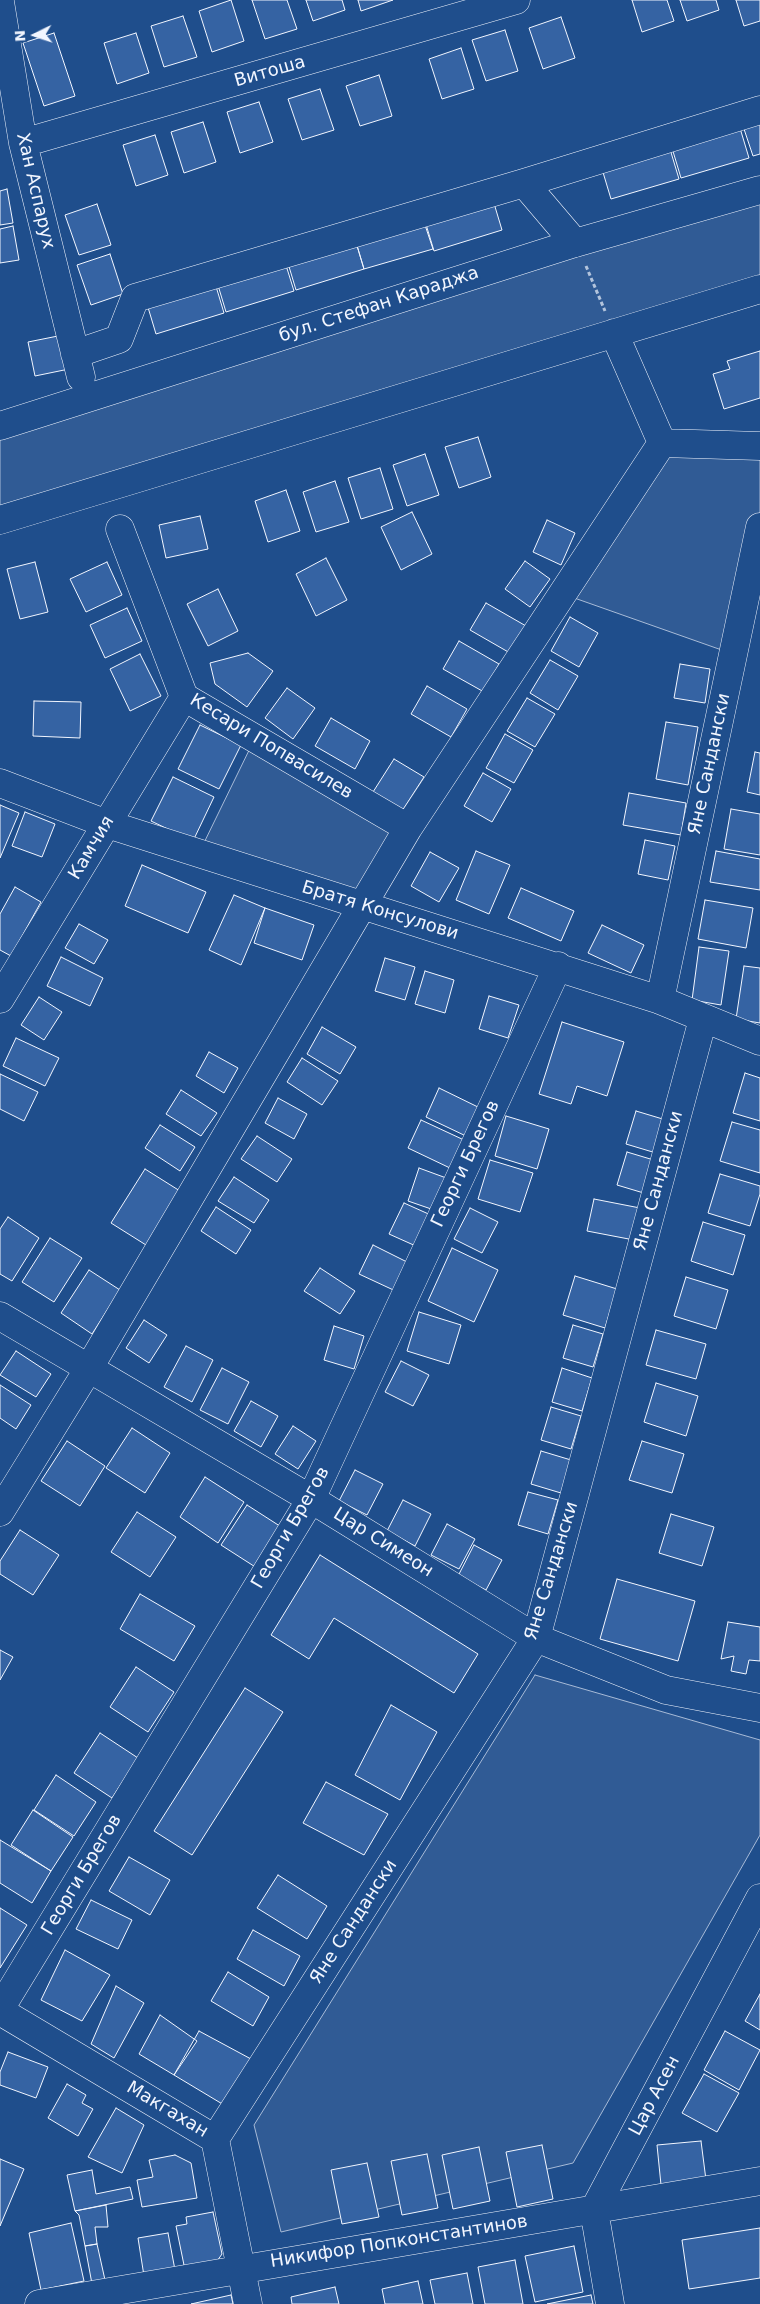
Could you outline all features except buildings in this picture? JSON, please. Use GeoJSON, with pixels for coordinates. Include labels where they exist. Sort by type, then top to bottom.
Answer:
{"type":"FeatureCollection","features":[{"type":"Feature","properties":{"kind":"street","name":"Витоша"},"geometry":{"type":"LineString","coordinates":[[23,144],[516,0]]}},
{"type":"Feature","properties":{"kind":"street","name":"Хан Аспарух"},"geometry":{"type":"LineString","coordinates":[[0,2],[23,144],[78,365],[119,339],[135,298],[524,183]]}},
{"type":"Feature","properties":{"kind":"street"},"geometry":{"type":"LineString","coordinates":[[576,242],[524,183],[760,110]]}},
{"type":"Feature","properties":{"kind":"street","name":"бул. Стефан Караджа"},"geometry":{"type":"LineString","coordinates":[[0,426],[576,242],[760,190]]}},
{"type":"Feature","properties":{"kind":"street"},"geometry":{"type":"LineString","coordinates":[[0,520],[760,289]]}},
{"type":"Feature","properties":{"kind":"street"},"geometry":{"type":"LineString","coordinates":[[614,333],[662,443]]}},
{"type":"Feature","properties":{"kind":"street"},"geometry":{"type":"LineString","coordinates":[[662,443],[760,446]]}},
{"type":"Feature","properties":{"kind":"street"},"geometry":{"type":"LineString","coordinates":[[0,1512],[89,1368],[408,828],[662,443]]}},
{"type":"Feature","properties":{"kind":"street","name":"Яне Сандански"},"geometry":{"type":"LineString","coordinates":[[660,1000],[760,527]]}},
{"type":"Feature","properties":{"kind":"street","name":"Кесари Попвасилев"},"geometry":{"type":"LineString","coordinates":[[120,529],[184,697],[408,828]]}},
{"type":"Feature","properties":{"kind":"street","name":"Камчия"},"geometry":{"type":"LineString","coordinates":[[0,999],[184,697]]}},
{"type":"Feature","properties":{"kind":"street","name":"Братя Консулови"},"geometry":{"type":"LineString","coordinates":[[0,783],[107,824],[660,1000],[760,1041]]}},
{"type":"Feature","properties":{"kind":"street","name":"Георги Брегов"},"geometry":{"type":"LineString","coordinates":[[0,2010],[311,1499],[558,966]]}},
{"type":"Feature","properties":{"kind":"street","name":"Яне Сандански"},"geometry":{"type":"LineString","coordinates":[[215,2139],[536,1638],[703,1019]]}},
{"type":"Feature","properties":{"kind":"street","name":"Цар Симеон"},"geometry":{"type":"LineString","coordinates":[[0,1316],[311,1499],[536,1638],[666,1690],[760,1708]]}},
{"type":"Feature","properties":{"kind":"street","name":"Цар Асен"},"geometry":{"type":"LineString","coordinates":[[594,2210],[760,1898]]}},
{"type":"Feature","properties":{"kind":"street","name":"Макгахан"},"geometry":{"type":"LineString","coordinates":[[0,2010],[215,2139],[248,2304]]}},
{"type":"Feature","properties":{"kind":"street","name":"Никифор Попконстантинов"},"geometry":{"type":"LineString","coordinates":[[39,2304],[760,2180]]}},
{"type":"Feature","properties":{"kind":"street"},"geometry":{"type":"LineString","coordinates":[[594,2210],[610,2304]]}},
{"type":"Feature","properties":{"kind":"path"},"geometry":{"type":"LineString","coordinates":[[576,242],[614,333]]}},
{"type":"Feature","properties":{"kind":"shaded area"},"geometry":{"type":"Polygon","coordinates":[[[760,190],[760,289],[0,520],[0,426],[760,190]]]}},
{"type":"Feature","properties":{"kind":"shaded area"},"geometry":{"type":"Polygon","coordinates":[[[662,443],[760,446],[760,527],[733,654],[563,594],[662,443]]]}},
{"type":"Feature","properties":{"kind":"shaded area"},"geometry":{"type":"Polygon","coordinates":[[[255,738],[408,828],[363,907],[199,853],[255,738]]]}},
{"type":"Feature","properties":{"kind":"shaded area"},"geometry":{"type":"Polygon","coordinates":[[[535,1675],[760,1740],[760,1835],[573,2163],[281,2232],[254,2125],[535,1675]]]}}]}
